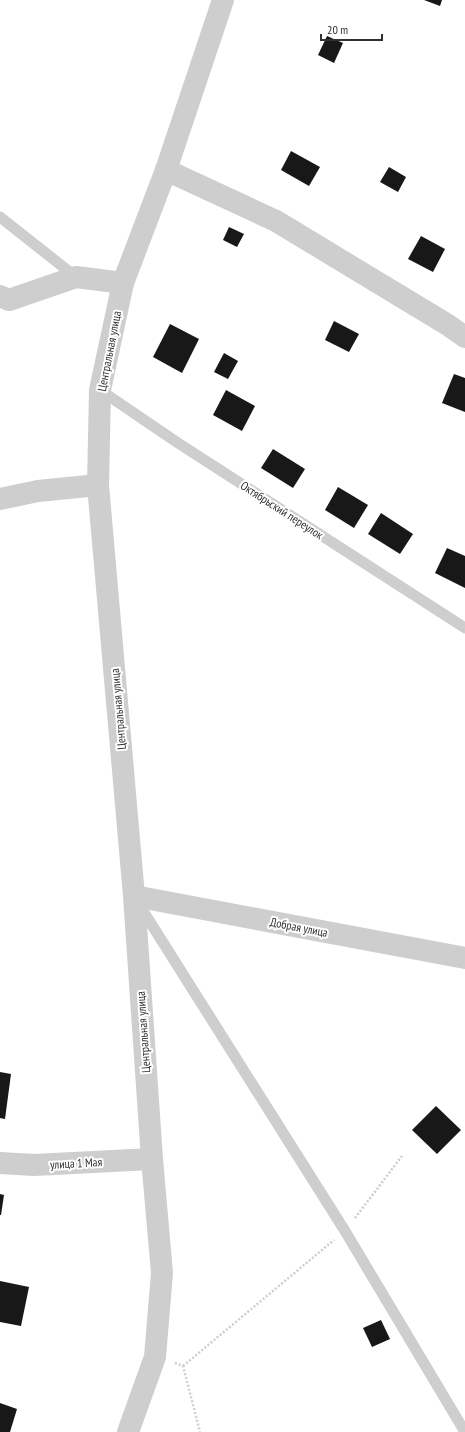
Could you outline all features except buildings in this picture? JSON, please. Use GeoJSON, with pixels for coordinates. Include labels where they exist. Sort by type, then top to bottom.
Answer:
{"type":"FeatureCollection","features":[{"type":"Feature","properties":{"kind":"street","name":"Центральная улица"},"geometry":{"type":"LineString","coordinates":[[128,1432],[155,1357],[162,1273],[152,1159],[134,896],[98,485],[100,390],[123,284],[166,170],[223,0]]}},
{"type":"Feature","properties":{"kind":"street"},"geometry":{"type":"LineString","coordinates":[[166,170],[276,221],[448,324],[465,337]]}},
{"type":"Feature","properties":{"kind":"street"},"geometry":{"type":"LineString","coordinates":[[3,300],[76,277],[123,284]]}},
{"type":"Feature","properties":{"kind":"street"},"geometry":{"type":"LineString","coordinates":[[0,499],[38,491],[98,485]]}},
{"type":"Feature","properties":{"kind":"street","name":"Добрая улица"},"geometry":{"type":"LineString","coordinates":[[134,896],[465,958]]}},
{"type":"Feature","properties":{"kind":"street","name":"улица 1 Мая"},"geometry":{"type":"LineString","coordinates":[[0,1163],[34,1165],[152,1159]]}},
{"type":"Feature","properties":{"kind":"lane"},"geometry":{"type":"LineString","coordinates":[[0,217],[76,277]]}},
{"type":"Feature","properties":{"kind":"lane","name":"Октябрьский переулок"},"geometry":{"type":"LineString","coordinates":[[100,390],[178,443],[465,628]]}},
{"type":"Feature","properties":{"kind":"lane"},"geometry":{"type":"LineString","coordinates":[[134,896],[345,1231],[465,1432]]}},
{"type":"Feature","properties":{"kind":"path"},"geometry":{"type":"LineString","coordinates":[[183,1366],[345,1231],[402,1156]]}},
{"type":"Feature","properties":{"kind":"path"},"geometry":{"type":"LineString","coordinates":[[155,1357],[183,1366]]}},
{"type":"Feature","properties":{"kind":"path"},"geometry":{"type":"LineString","coordinates":[[183,1366],[200,1432]]}}]}
